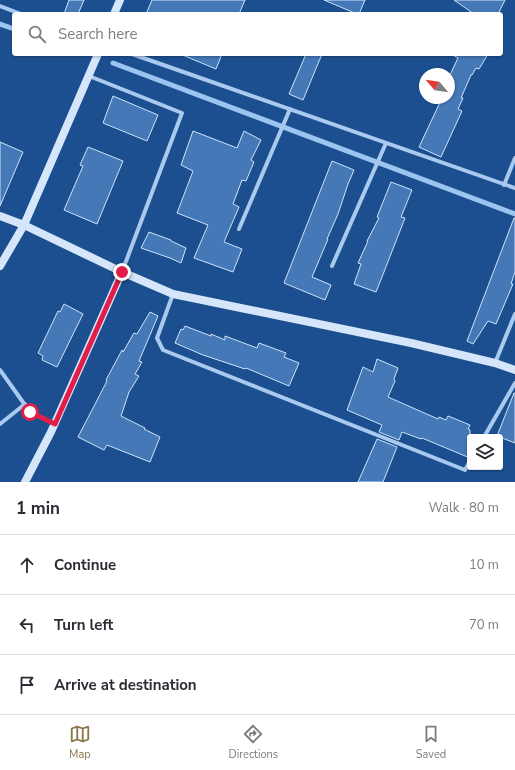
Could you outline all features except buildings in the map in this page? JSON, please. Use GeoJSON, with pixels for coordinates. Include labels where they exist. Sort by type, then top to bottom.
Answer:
{"type":"FeatureCollection","features":[{"type":"Feature","properties":{"kind":"street"},"geometry":{"type":"LineString","coordinates":[[115,12],[120,0]]}},
{"type":"Feature","properties":{"kind":"street"},"geometry":{"type":"LineString","coordinates":[[0,6],[16,12]]}},
{"type":"Feature","properties":{"kind":"street"},"geometry":{"type":"LineString","coordinates":[[0,266],[24,225],[97,56]]}},
{"type":"Feature","properties":{"kind":"street"},"geometry":{"type":"LineString","coordinates":[[138,56],[515,188]]}},
{"type":"Feature","properties":{"kind":"street"},"geometry":{"type":"LineString","coordinates":[[25,482],[55,424],[122,272],[182,113],[89,76]]}},
{"type":"Feature","properties":{"kind":"street"},"geometry":{"type":"LineString","coordinates":[[239,229],[290,109]]}},
{"type":"Feature","properties":{"kind":"street"},"geometry":{"type":"LineString","coordinates":[[332,266],[386,143]]}},
{"type":"Feature","properties":{"kind":"street"},"geometry":{"type":"LineString","coordinates":[[504,185],[515,158]]}},
{"type":"Feature","properties":{"kind":"street"},"geometry":{"type":"LineString","coordinates":[[0,216],[24,225],[122,272],[173,294],[411,343],[495,363],[515,370]]}},
{"type":"Feature","properties":{"kind":"street"},"geometry":{"type":"LineString","coordinates":[[173,294],[157,338],[162,350],[465,470],[467,466]]}},
{"type":"Feature","properties":{"kind":"street"},"geometry":{"type":"LineString","coordinates":[[495,363],[515,314]]}},
{"type":"Feature","properties":{"kind":"street"},"geometry":{"type":"LineString","coordinates":[[0,370],[30,412],[55,424]]}},
{"type":"Feature","properties":{"kind":"street"},"geometry":{"type":"LineString","coordinates":[[486,434],[515,383]]}},
{"type":"Feature","properties":{"kind":"street"},"geometry":{"type":"LineString","coordinates":[[0,424],[25,404]]}},
{"type":"Feature","properties":{"kind":"waterway"},"geometry":{"type":"LineString","coordinates":[[0,24],[12,28]]}},
{"type":"Feature","properties":{"kind":"waterway"},"geometry":{"type":"LineString","coordinates":[[113,63],[515,214]]}},
{"type":"Feature","properties":{"kind":"route"},"geometry":{"type":"LineString","coordinates":[[30,412],[55,424],[122,272]]}}]}
